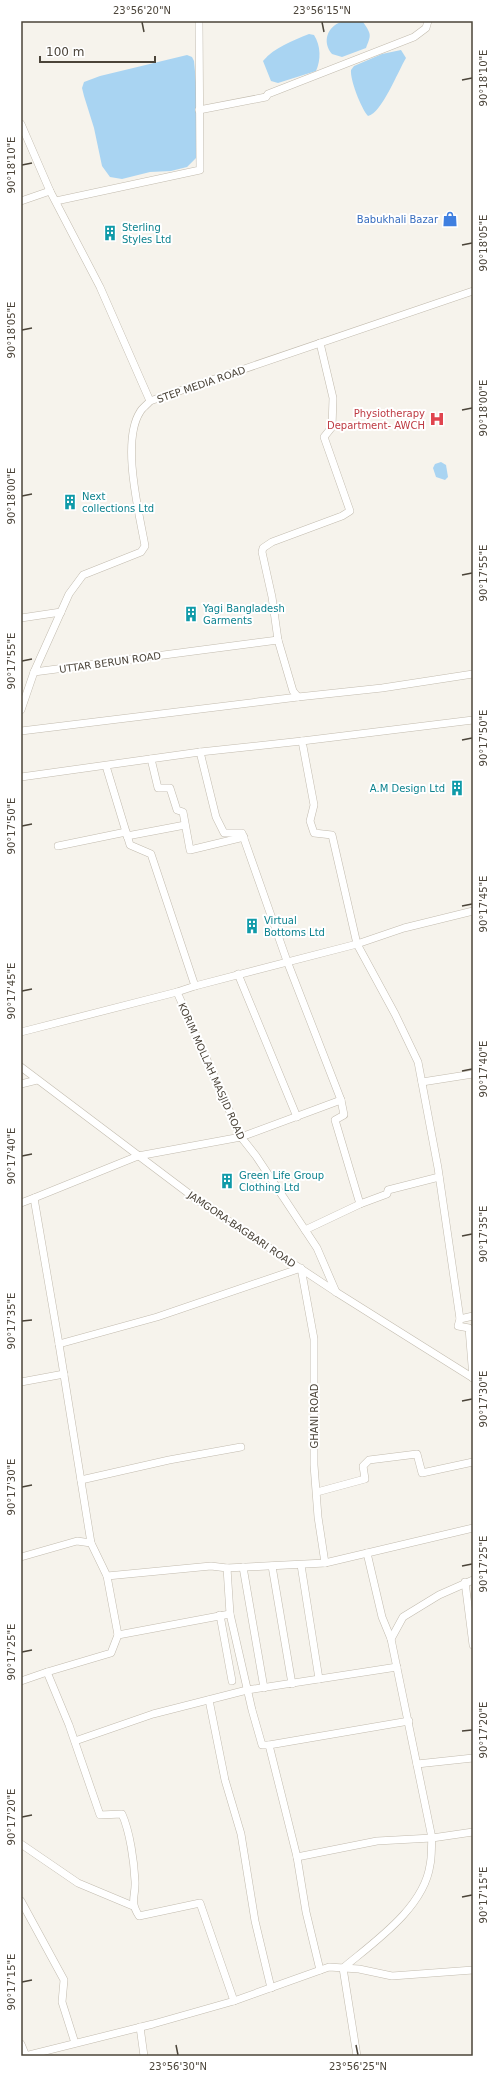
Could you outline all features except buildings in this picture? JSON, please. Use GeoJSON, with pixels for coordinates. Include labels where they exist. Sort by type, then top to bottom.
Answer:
{"type":"FeatureCollection","features":[{"type":"Feature","properties":{"kind":"street"},"geometry":{"type":"LineString","coordinates":[[56,201],[200,170],[198,21]]}},
{"type":"Feature","properties":{"kind":"street"},"geometry":{"type":"LineString","coordinates":[[199,110],[266,97],[268,94],[414,37],[426,28],[428,21]]}},
{"type":"Feature","properties":{"kind":"street","name":"STEP MEDIA ROAD"},"geometry":{"type":"LineString","coordinates":[[21,124],[25,142],[100,287],[150,401],[473,291]]}},
{"type":"Feature","properties":{"kind":"street"},"geometry":{"type":"LineString","coordinates":[[21,201],[50,191]]}},
{"type":"Feature","properties":{"kind":"street"},"geometry":{"type":"LineString","coordinates":[[298,697],[293,692],[278,640],[272,596],[262,552],[263,548],[272,542],[342,516],[350,511],[324,437],[332,427],[333,398],[320,343]]}},
{"type":"Feature","properties":{"kind":"street"},"geometry":{"type":"LineString","coordinates":[[21,710],[34,672],[69,594],[83,575],[140,552],[145,546],[131,452],[135,426],[140,412],[150,401]]}},
{"type":"Feature","properties":{"kind":"street"},"geometry":{"type":"LineString","coordinates":[[21,618],[61,612]]}},
{"type":"Feature","properties":{"kind":"street","name":"UTTAR BERUN ROAD"},"geometry":{"type":"LineString","coordinates":[[34,672],[278,640]]}},
{"type":"Feature","properties":{"kind":"street"},"geometry":{"type":"LineString","coordinates":[[21,731],[382,688],[473,674]]}},
{"type":"Feature","properties":{"kind":"street"},"geometry":{"type":"LineString","coordinates":[[21,777],[200,752],[473,720]]}},
{"type":"Feature","properties":{"kind":"street"},"geometry":{"type":"LineString","coordinates":[[302,741],[314,805],[310,821],[314,833],[332,835],[357,944],[415,1055],[422,1082],[439,1177],[460,1319],[458,1326],[469,1328],[473,1378]]}},
{"type":"Feature","properties":{"kind":"street"},"geometry":{"type":"LineString","coordinates":[[200,752],[216,817],[224,833],[242,833],[244,837],[287,961],[341,1100],[344,1114],[335,1120],[360,1204]]}},
{"type":"Feature","properties":{"kind":"street"},"geometry":{"type":"LineString","coordinates":[[151,759],[158,788],[170,788],[177,810],[183,812],[190,850],[244,837]]}},
{"type":"Feature","properties":{"kind":"street"},"geometry":{"type":"LineString","coordinates":[[106,766],[130,845],[151,854],[195,986]]}},
{"type":"Feature","properties":{"kind":"street"},"geometry":{"type":"LineString","coordinates":[[58,846],[185,825]]}},
{"type":"Feature","properties":{"kind":"street","name":"KORIM MOLLAH MASJID ROAD"},"geometry":{"type":"LineString","coordinates":[[336,1292],[317,1248],[256,1156],[241,1138],[177,992],[238,974],[357,944],[404,928],[473,911]]}},
{"type":"Feature","properties":{"kind":"street"},"geometry":{"type":"LineString","coordinates":[[238,974],[297,1117]]}},
{"type":"Feature","properties":{"kind":"street"},"geometry":{"type":"LineString","coordinates":[[21,1032],[177,992]]}},
{"type":"Feature","properties":{"kind":"street","name":"JAMGORA-BAGBARI ROAD"},"geometry":{"type":"LineString","coordinates":[[21,1068],[200,1202],[336,1292],[473,1378]]}},
{"type":"Feature","properties":{"kind":"street"},"geometry":{"type":"LineString","coordinates":[[422,1082],[473,1074]]}},
{"type":"Feature","properties":{"kind":"street"},"geometry":{"type":"LineString","coordinates":[[21,1084],[37,1080]]}},
{"type":"Feature","properties":{"kind":"street"},"geometry":{"type":"LineString","coordinates":[[21,1203],[138,1156],[241,1138],[341,1100]]}},
{"type":"Feature","properties":{"kind":"street"},"geometry":{"type":"LineString","coordinates":[[305,1230],[360,1204],[387,1194],[388,1190],[439,1177]]}},
{"type":"Feature","properties":{"kind":"street"},"geometry":{"type":"LineString","coordinates":[[21,1681],[111,1653],[118,1635],[107,1576],[91,1543],[34,1198]]}},
{"type":"Feature","properties":{"kind":"street"},"geometry":{"type":"LineString","coordinates":[[59,1344],[157,1317],[301,1268]]}},
{"type":"Feature","properties":{"kind":"street","name":"GHANI ROAD"},"geometry":{"type":"LineString","coordinates":[[301,1268],[314,1339],[314,1465],[318,1517],[325,1564]]}},
{"type":"Feature","properties":{"kind":"street"},"geometry":{"type":"LineString","coordinates":[[460,1319],[473,1316]]}},
{"type":"Feature","properties":{"kind":"street"},"geometry":{"type":"LineString","coordinates":[[21,1382],[64,1374]]}},
{"type":"Feature","properties":{"kind":"street"},"geometry":{"type":"LineString","coordinates":[[81,1480],[169,1460],[240,1447]]}},
{"type":"Feature","properties":{"kind":"street"},"geometry":{"type":"LineString","coordinates":[[317,1492],[365,1479],[363,1466],[369,1460],[417,1454],[422,1473],[473,1462]]}},
{"type":"Feature","properties":{"kind":"street"},"geometry":{"type":"LineString","coordinates":[[107,1576],[211,1566],[227,1568],[325,1564],[473,1528]]}},
{"type":"Feature","properties":{"kind":"street"},"geometry":{"type":"LineString","coordinates":[[21,1557],[77,1541],[91,1543]]}},
{"type":"Feature","properties":{"kind":"street"},"geometry":{"type":"LineString","coordinates":[[343,1968],[399,1921],[423,1888],[430,1866],[432,1838],[391,1639],[382,1617],[367,1553]]}},
{"type":"Feature","properties":{"kind":"street"},"geometry":{"type":"LineString","coordinates":[[301,1565],[319,1679]]}},
{"type":"Feature","properties":{"kind":"street"},"geometry":{"type":"LineString","coordinates":[[272,1566],[292,1684]]}},
{"type":"Feature","properties":{"kind":"street"},"geometry":{"type":"LineString","coordinates":[[243,1567],[264,1688]]}},
{"type":"Feature","properties":{"kind":"street"},"geometry":{"type":"LineString","coordinates":[[227,1568],[230,1614],[247,1690],[262,1745],[409,1721]]}},
{"type":"Feature","properties":{"kind":"street"},"geometry":{"type":"LineString","coordinates":[[391,1639],[403,1618],[439,1595],[465,1582],[473,1580]]}},
{"type":"Feature","properties":{"kind":"street"},"geometry":{"type":"LineString","coordinates":[[465,1582],[473,1645]]}},
{"type":"Feature","properties":{"kind":"street"},"geometry":{"type":"LineString","coordinates":[[118,1635],[230,1614]]}},
{"type":"Feature","properties":{"kind":"street"},"geometry":{"type":"LineString","coordinates":[[220,1615],[232,1681]]}},
{"type":"Feature","properties":{"kind":"street"},"geometry":{"type":"LineString","coordinates":[[75,1741],[153,1714],[247,1690],[397,1667]]}},
{"type":"Feature","properties":{"kind":"street"},"geometry":{"type":"LineString","coordinates":[[47,1672],[75,1741],[100,1815],[122,1814],[126,1823],[135,1881],[133,1906]]}},
{"type":"Feature","properties":{"kind":"street"},"geometry":{"type":"LineString","coordinates":[[209,1700],[225,1780],[241,1834],[255,1921],[271,1988]]}},
{"type":"Feature","properties":{"kind":"street"},"geometry":{"type":"LineString","coordinates":[[269,1744],[297,1857],[306,1912],[320,1970]]}},
{"type":"Feature","properties":{"kind":"street"},"geometry":{"type":"LineString","coordinates":[[417,1764],[473,1758]]}},
{"type":"Feature","properties":{"kind":"street"},"geometry":{"type":"LineString","coordinates":[[297,1857],[377,1842],[432,1838],[473,1832]]}},
{"type":"Feature","properties":{"kind":"street"},"geometry":{"type":"LineString","coordinates":[[21,1844],[78,1883],[133,1906],[140,1916],[200,1903],[234,2001]]}},
{"type":"Feature","properties":{"kind":"street"},"geometry":{"type":"LineString","coordinates":[[21,1901],[64,1980],[62,2002],[74,2043]]}},
{"type":"Feature","properties":{"kind":"street"},"geometry":{"type":"LineString","coordinates":[[21,2044],[26,2056],[234,2001],[329,1967],[392,1976],[473,1970]]}},
{"type":"Feature","properties":{"kind":"street"},"geometry":{"type":"LineString","coordinates":[[343,1968],[358,2056]]}},
{"type":"Feature","properties":{"kind":"street"},"geometry":{"type":"LineString","coordinates":[[140,2027],[144,2056]]}},
{"type":"Feature","properties":{"kind":"water"},"geometry":{"type":"Polygon","coordinates":[[[343,21],[363,22],[370,35],[366,48],[342,57],[332,54],[327,45],[327,40],[329,31],[332,27],[343,21]]]}},
{"type":"Feature","properties":{"kind":"water"},"geometry":{"type":"Polygon","coordinates":[[[309,34],[314,35],[319,48],[319,62],[316,71],[278,83],[271,81],[263,61],[278,48],[309,34]]]}},
{"type":"Feature","properties":{"kind":"water"},"geometry":{"type":"Polygon","coordinates":[[[401,50],[406,58],[379,108],[368,116],[356,94],[351,70],[354,66],[382,54],[401,50]]]}},
{"type":"Feature","properties":{"kind":"water"},"geometry":{"type":"Polygon","coordinates":[[[187,55],[192,57],[194,61],[197,93],[196,158],[187,167],[171,171],[150,172],[122,179],[110,177],[102,166],[94,128],[82,88],[84,82],[100,76],[187,55]]]}},
{"type":"Feature","properties":{"kind":"water"},"geometry":{"type":"Polygon","coordinates":[[[441,462],[446,465],[448,477],[445,480],[436,477],[433,468],[435,464],[441,462]]]}},
{"type":"Feature","properties":{"kind":"place","name":"Babukhali Bazar"},"geometry":{"type":"Point","coordinates":[450,219]}},
{"type":"Feature","properties":{"kind":"place","name":"Sterling Styles Ltd"},"geometry":{"type":"Point","coordinates":[110,233]}},
{"type":"Feature","properties":{"kind":"place","name":"Physiotherapy Department- AWCH"},"geometry":{"type":"Point","coordinates":[437,419]}},
{"type":"Feature","properties":{"kind":"place","name":"Next collections Ltd"},"geometry":{"type":"Point","coordinates":[70,502]}},
{"type":"Feature","properties":{"kind":"place","name":"Yagi Bangladesh Garments"},"geometry":{"type":"Point","coordinates":[191,614]}},
{"type":"Feature","properties":{"kind":"place","name":"A.M Design Ltd"},"geometry":{"type":"Point","coordinates":[457,788]}},
{"type":"Feature","properties":{"kind":"place","name":"Virtual Bottoms Ltd"},"geometry":{"type":"Point","coordinates":[252,926]}},
{"type":"Feature","properties":{"kind":"place","name":"Green Life Group Clothing Ltd"},"geometry":{"type":"Point","coordinates":[227,1181]}}]}
